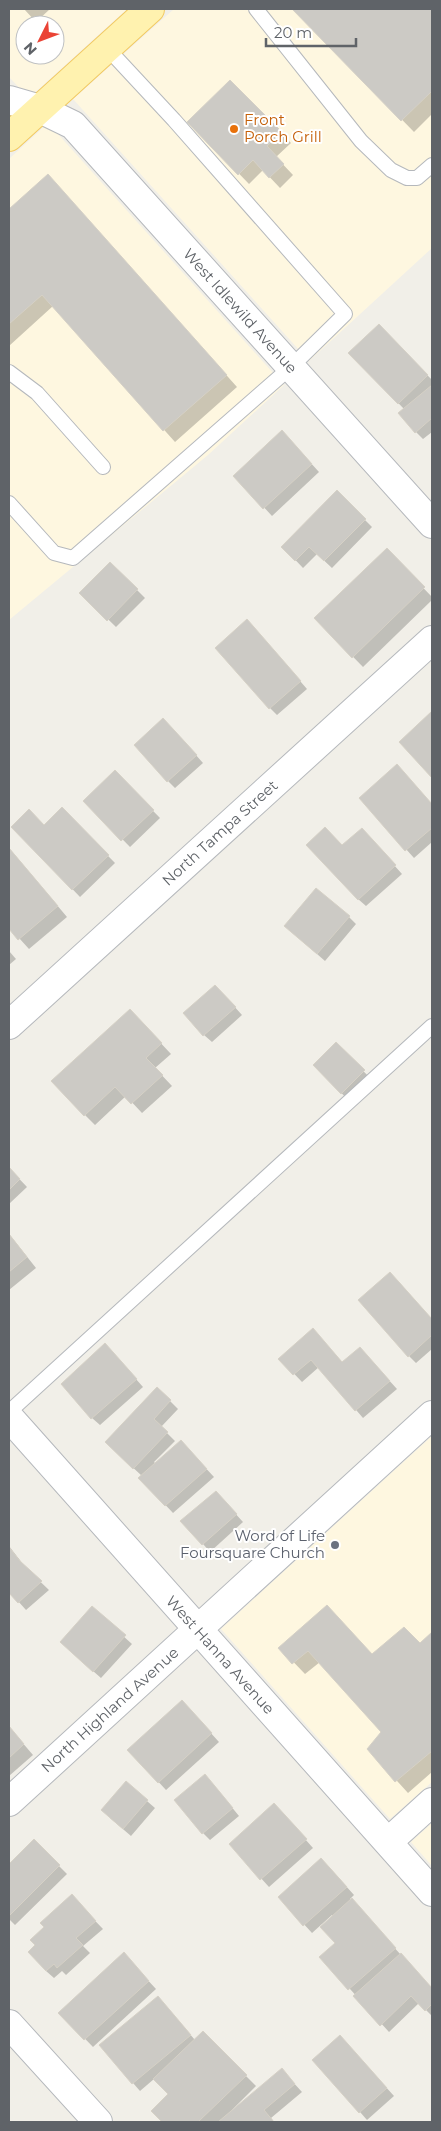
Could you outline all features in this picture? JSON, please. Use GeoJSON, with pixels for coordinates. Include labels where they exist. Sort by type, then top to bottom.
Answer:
{"type":"FeatureCollection","features":[{"type":"Feature","properties":{"kind":"main road"},"geometry":{"type":"LineString","coordinates":[[9,138],[150,9]]}},
{"type":"Feature","properties":{"kind":"street","name":"West Idlewild Avenue"},"geometry":{"type":"LineString","coordinates":[[9,100],[40,109],[73,125],[432,524]]}},
{"type":"Feature","properties":{"kind":"street","name":"North Tampa Street"},"geometry":{"type":"LineString","coordinates":[[9,1025],[432,640]]}},
{"type":"Feature","properties":{"kind":"street","name":"North Highland Avenue"},"geometry":{"type":"LineString","coordinates":[[9,1802],[432,1415]]}},
{"type":"Feature","properties":{"kind":"street","name":"West Hanna Avenue"},"geometry":{"type":"LineString","coordinates":[[9,1417],[432,1892]]}},
{"type":"Feature","properties":{"kind":"street"},"geometry":{"type":"LineString","coordinates":[[388,1842],[432,1802]]}},
{"type":"Feature","properties":{"kind":"street"},"geometry":{"type":"LineString","coordinates":[[9,2024],[98,2122]]}},
{"type":"Feature","properties":{"kind":"lane"},"geometry":{"type":"LineString","coordinates":[[256,9],[360,141],[391,170],[407,178],[417,178],[432,165]]}},
{"type":"Feature","properties":{"kind":"lane"},"geometry":{"type":"LineString","coordinates":[[9,503],[54,553],[73,558],[291,367],[345,314],[174,120],[107,48]]}},
{"type":"Feature","properties":{"kind":"lane"},"geometry":{"type":"LineString","coordinates":[[9,372],[37,393],[103,467]]}},
{"type":"Feature","properties":{"kind":"lane"},"geometry":{"type":"LineString","coordinates":[[9,1412],[432,1026]]}},
{"type":"Feature","properties":{"kind":"shaded area"},"geometry":{"type":"Polygon","coordinates":[[[9,9],[127,9],[29,98],[9,77],[9,9]]]}},
{"type":"Feature","properties":{"kind":"shaded area"},"geometry":{"type":"Polygon","coordinates":[[[174,9],[432,9],[432,248],[309,361],[73,99],[174,9]]]}},
{"type":"Feature","properties":{"kind":"shaded area"},"geometry":{"type":"Polygon","coordinates":[[[48,123],[284,385],[208,455],[9,620],[9,159],[48,123]]]}},
{"type":"Feature","properties":{"kind":"shaded area"},"geometry":{"type":"Polygon","coordinates":[[[432,1436],[432,1782],[390,1819],[221,1629],[432,1436]]]}},
{"type":"Feature","properties":{"kind":"shaded area"},"geometry":{"type":"Polygon","coordinates":[[[432,1823],[432,1866],[411,1842],[432,1823]]]}},
{"type":"Feature","properties":{"kind":"building"},"geometry":{"type":"Polygon","coordinates":[[[292,9],[432,9],[432,91],[401,121],[292,9]]]}},
{"type":"Feature","properties":{"kind":"building"},"geometry":{"type":"Polygon","coordinates":[[[230,80],[282,132],[267,146],[284,164],[269,178],[253,160],[238,175],[187,122],[230,80]]]}},
{"type":"Feature","properties":{"kind":"building"},"geometry":{"type":"Polygon","coordinates":[[[48,174],[227,375],[163,431],[42,295],[9,324],[9,209],[48,174]]]}},
{"type":"Feature","properties":{"kind":"building"},"geometry":{"type":"Polygon","coordinates":[[[379,324],[428,375],[398,404],[348,353],[379,324]]]}},
{"type":"Feature","properties":{"kind":"building"},"geometry":{"type":"Polygon","coordinates":[[[432,385],[432,418],[415,433],[398,413],[432,385]]]}},
{"type":"Feature","properties":{"kind":"building"},"geometry":{"type":"Polygon","coordinates":[[[282,430],[312,464],[263,509],[233,476],[282,430]]]}},
{"type":"Feature","properties":{"kind":"building"},"geometry":{"type":"Polygon","coordinates":[[[337,490],[366,519],[324,561],[309,547],[295,561],[281,547],[337,490]]]}},
{"type":"Feature","properties":{"kind":"building"},"geometry":{"type":"Polygon","coordinates":[[[387,548],[425,587],[352,658],[314,618],[387,548]]]}},
{"type":"Feature","properties":{"kind":"building"},"geometry":{"type":"Polygon","coordinates":[[[110,562],[138,589],[107,621],[79,593],[110,562]]]}},
{"type":"Feature","properties":{"kind":"building"},"geometry":{"type":"Polygon","coordinates":[[[247,619],[301,681],[269,709],[215,648],[247,619]]]}},
{"type":"Feature","properties":{"kind":"building"},"geometry":{"type":"Polygon","coordinates":[[[432,711],[432,778],[399,742],[432,711]]]}},
{"type":"Feature","properties":{"kind":"building"},"geometry":{"type":"Polygon","coordinates":[[[163,718],[197,755],[167,782],[134,745],[163,718]]]}},
{"type":"Feature","properties":{"kind":"building"},"geometry":{"type":"Polygon","coordinates":[[[397,764],[432,804],[432,828],[405,851],[359,798],[397,764]]]}},
{"type":"Feature","properties":{"kind":"building"},"geometry":{"type":"Polygon","coordinates":[[[115,770],[154,810],[121,841],[83,801],[115,770]]]}},
{"type":"Feature","properties":{"kind":"building"},"geometry":{"type":"Polygon","coordinates":[[[62,807],[109,855],[72,890],[11,827],[29,809],[44,825],[62,807]]]}},
{"type":"Feature","properties":{"kind":"building"},"geometry":{"type":"Polygon","coordinates":[[[325,827],[342,845],[362,828],[396,865],[358,900],[306,845],[325,827]]]}},
{"type":"Feature","properties":{"kind":"building"},"geometry":{"type":"Polygon","coordinates":[[[9,848],[58,906],[18,940],[9,929],[9,848]]]}},
{"type":"Feature","properties":{"kind":"building"},"geometry":{"type":"Polygon","coordinates":[[[316,888],[350,916],[317,954],[284,926],[316,888]]]}},
{"type":"Feature","properties":{"kind":"building"},"geometry":{"type":"Polygon","coordinates":[[[215,985],[236,1007],[203,1036],[183,1013],[215,985]]]}},
{"type":"Feature","properties":{"kind":"building"},"geometry":{"type":"Polygon","coordinates":[[[130,1009],[162,1043],[146,1058],[163,1075],[131,1104],[115,1087],[84,1116],[51,1081],[130,1009]]]}},
{"type":"Feature","properties":{"kind":"building"},"geometry":{"type":"Polygon","coordinates":[[[336,1042],[365,1070],[341,1094],[313,1065],[336,1042]]]}},
{"type":"Feature","properties":{"kind":"building"},"geometry":{"type":"Polygon","coordinates":[[[9,1167],[20,1179],[9,1190],[9,1167]]]}},
{"type":"Feature","properties":{"kind":"building"},"geometry":{"type":"Polygon","coordinates":[[[9,1234],[27,1257],[9,1272],[9,1234]]]}},
{"type":"Feature","properties":{"kind":"building"},"geometry":{"type":"Polygon","coordinates":[[[390,1272],[432,1319],[432,1335],[408,1357],[358,1300],[390,1272]]]}},
{"type":"Feature","properties":{"kind":"building"},"geometry":{"type":"Polygon","coordinates":[[[313,1328],[342,1362],[360,1347],[390,1381],[355,1411],[311,1360],[293,1375],[278,1359],[313,1328]]]}},
{"type":"Feature","properties":{"kind":"building"},"geometry":{"type":"Polygon","coordinates":[[[105,1343],[137,1379],[91,1419],[61,1384],[105,1343]]]}},
{"type":"Feature","properties":{"kind":"building"},"geometry":{"type":"Polygon","coordinates":[[[157,1387],[171,1400],[154,1419],[168,1432],[133,1469],[105,1442],[157,1387]]]}},
{"type":"Feature","properties":{"kind":"building"},"geometry":{"type":"Polygon","coordinates":[[[181,1440],[207,1469],[165,1506],[138,1478],[181,1440]]]}},
{"type":"Feature","properties":{"kind":"building"},"geometry":{"type":"Polygon","coordinates":[[[216,1491],[237,1514],[202,1545],[180,1521],[216,1491]]]}},
{"type":"Feature","properties":{"kind":"building"},"geometry":{"type":"Polygon","coordinates":[[[9,1547],[20,1561],[42,1581],[18,1603],[9,1593],[9,1547]]]}},
{"type":"Feature","properties":{"kind":"building"},"geometry":{"type":"Polygon","coordinates":[[[327,1605],[372,1654],[404,1627],[420,1643],[432,1632],[432,1751],[395,1782],[367,1749],[381,1732],[308,1651],[292,1664],[278,1648],[327,1605]]]}},
{"type":"Feature","properties":{"kind":"building"},"geometry":{"type":"Polygon","coordinates":[[[92,1606],[126,1635],[93,1672],[60,1642],[92,1606]]]}},
{"type":"Feature","properties":{"kind":"building"},"geometry":{"type":"Polygon","coordinates":[[[182,1700],[212,1733],[158,1783],[127,1750],[182,1700]]]}},
{"type":"Feature","properties":{"kind":"building"},"geometry":{"type":"Polygon","coordinates":[[[9,1726],[24,1744],[9,1758],[9,1726]]]}},
{"type":"Feature","properties":{"kind":"building"},"geometry":{"type":"Polygon","coordinates":[[[205,1774],[233,1808],[202,1834],[174,1800],[205,1774]]]}},
{"type":"Feature","properties":{"kind":"building"},"geometry":{"type":"Polygon","coordinates":[[[126,1781],[148,1800],[123,1829],[101,1810],[126,1781]]]}},
{"type":"Feature","properties":{"kind":"building"},"geometry":{"type":"Polygon","coordinates":[[[274,1803],[307,1839],[260,1880],[229,1844],[274,1803]]]}},
{"type":"Feature","properties":{"kind":"building"},"geometry":{"type":"Polygon","coordinates":[[[34,1839],[60,1865],[9,1916],[9,1864],[34,1839]]]}},
{"type":"Feature","properties":{"kind":"building"},"geometry":{"type":"Polygon","coordinates":[[[321,1858],[347,1887],[303,1926],[278,1897],[321,1858]]]}},
{"type":"Feature","properties":{"kind":"building"},"geometry":{"type":"Polygon","coordinates":[[[72,1894],[96,1921],[76,1938],[83,1945],[57,1968],[54,1964],[46,1971],[28,1952],[35,1945],[30,1940],[44,1927],[40,1923],[72,1894]]]}},
{"type":"Feature","properties":{"kind":"building"},"geometry":{"type":"Polygon","coordinates":[[[352,1898],[396,1948],[348,1990],[319,1957],[335,1943],[320,1927],[352,1898]]]}},
{"type":"Feature","properties":{"kind":"building"},"geometry":{"type":"Polygon","coordinates":[[[124,1952],[149,1981],[84,2040],[58,2013],[124,1952]]]}},
{"type":"Feature","properties":{"kind":"building"},"geometry":{"type":"Polygon","coordinates":[[[401,1953],[432,1988],[432,2004],[425,2011],[411,1996],[380,2026],[353,1996],[401,1953]]]}},
{"type":"Feature","properties":{"kind":"building"},"geometry":{"type":"Polygon","coordinates":[[[158,1996],[191,2035],[132,2084],[99,2045],[158,1996]]]}},
{"type":"Feature","properties":{"kind":"building"},"geometry":{"type":"Polygon","coordinates":[[[203,2031],[247,2075],[198,2122],[162,2122],[151,2111],[168,2094],[153,2079],[203,2031]]]}},
{"type":"Feature","properties":{"kind":"building"},"geometry":{"type":"Polygon","coordinates":[[[340,2035],[387,2088],[359,2113],[312,2060],[340,2035]]]}},
{"type":"Feature","properties":{"kind":"building"},"geometry":{"type":"Polygon","coordinates":[[[282,2068],[295,2084],[264,2110],[274,2122],[218,2122],[282,2068]]]}},
{"type":"Feature","properties":{"kind":"place","name":"Front Porch Grill"},"geometry":{"type":"Point","coordinates":[234,129]}},
{"type":"Feature","properties":{"kind":"place","name":"Word of Life Foursquare Church"},"geometry":{"type":"Point","coordinates":[335,1545]}}]}
